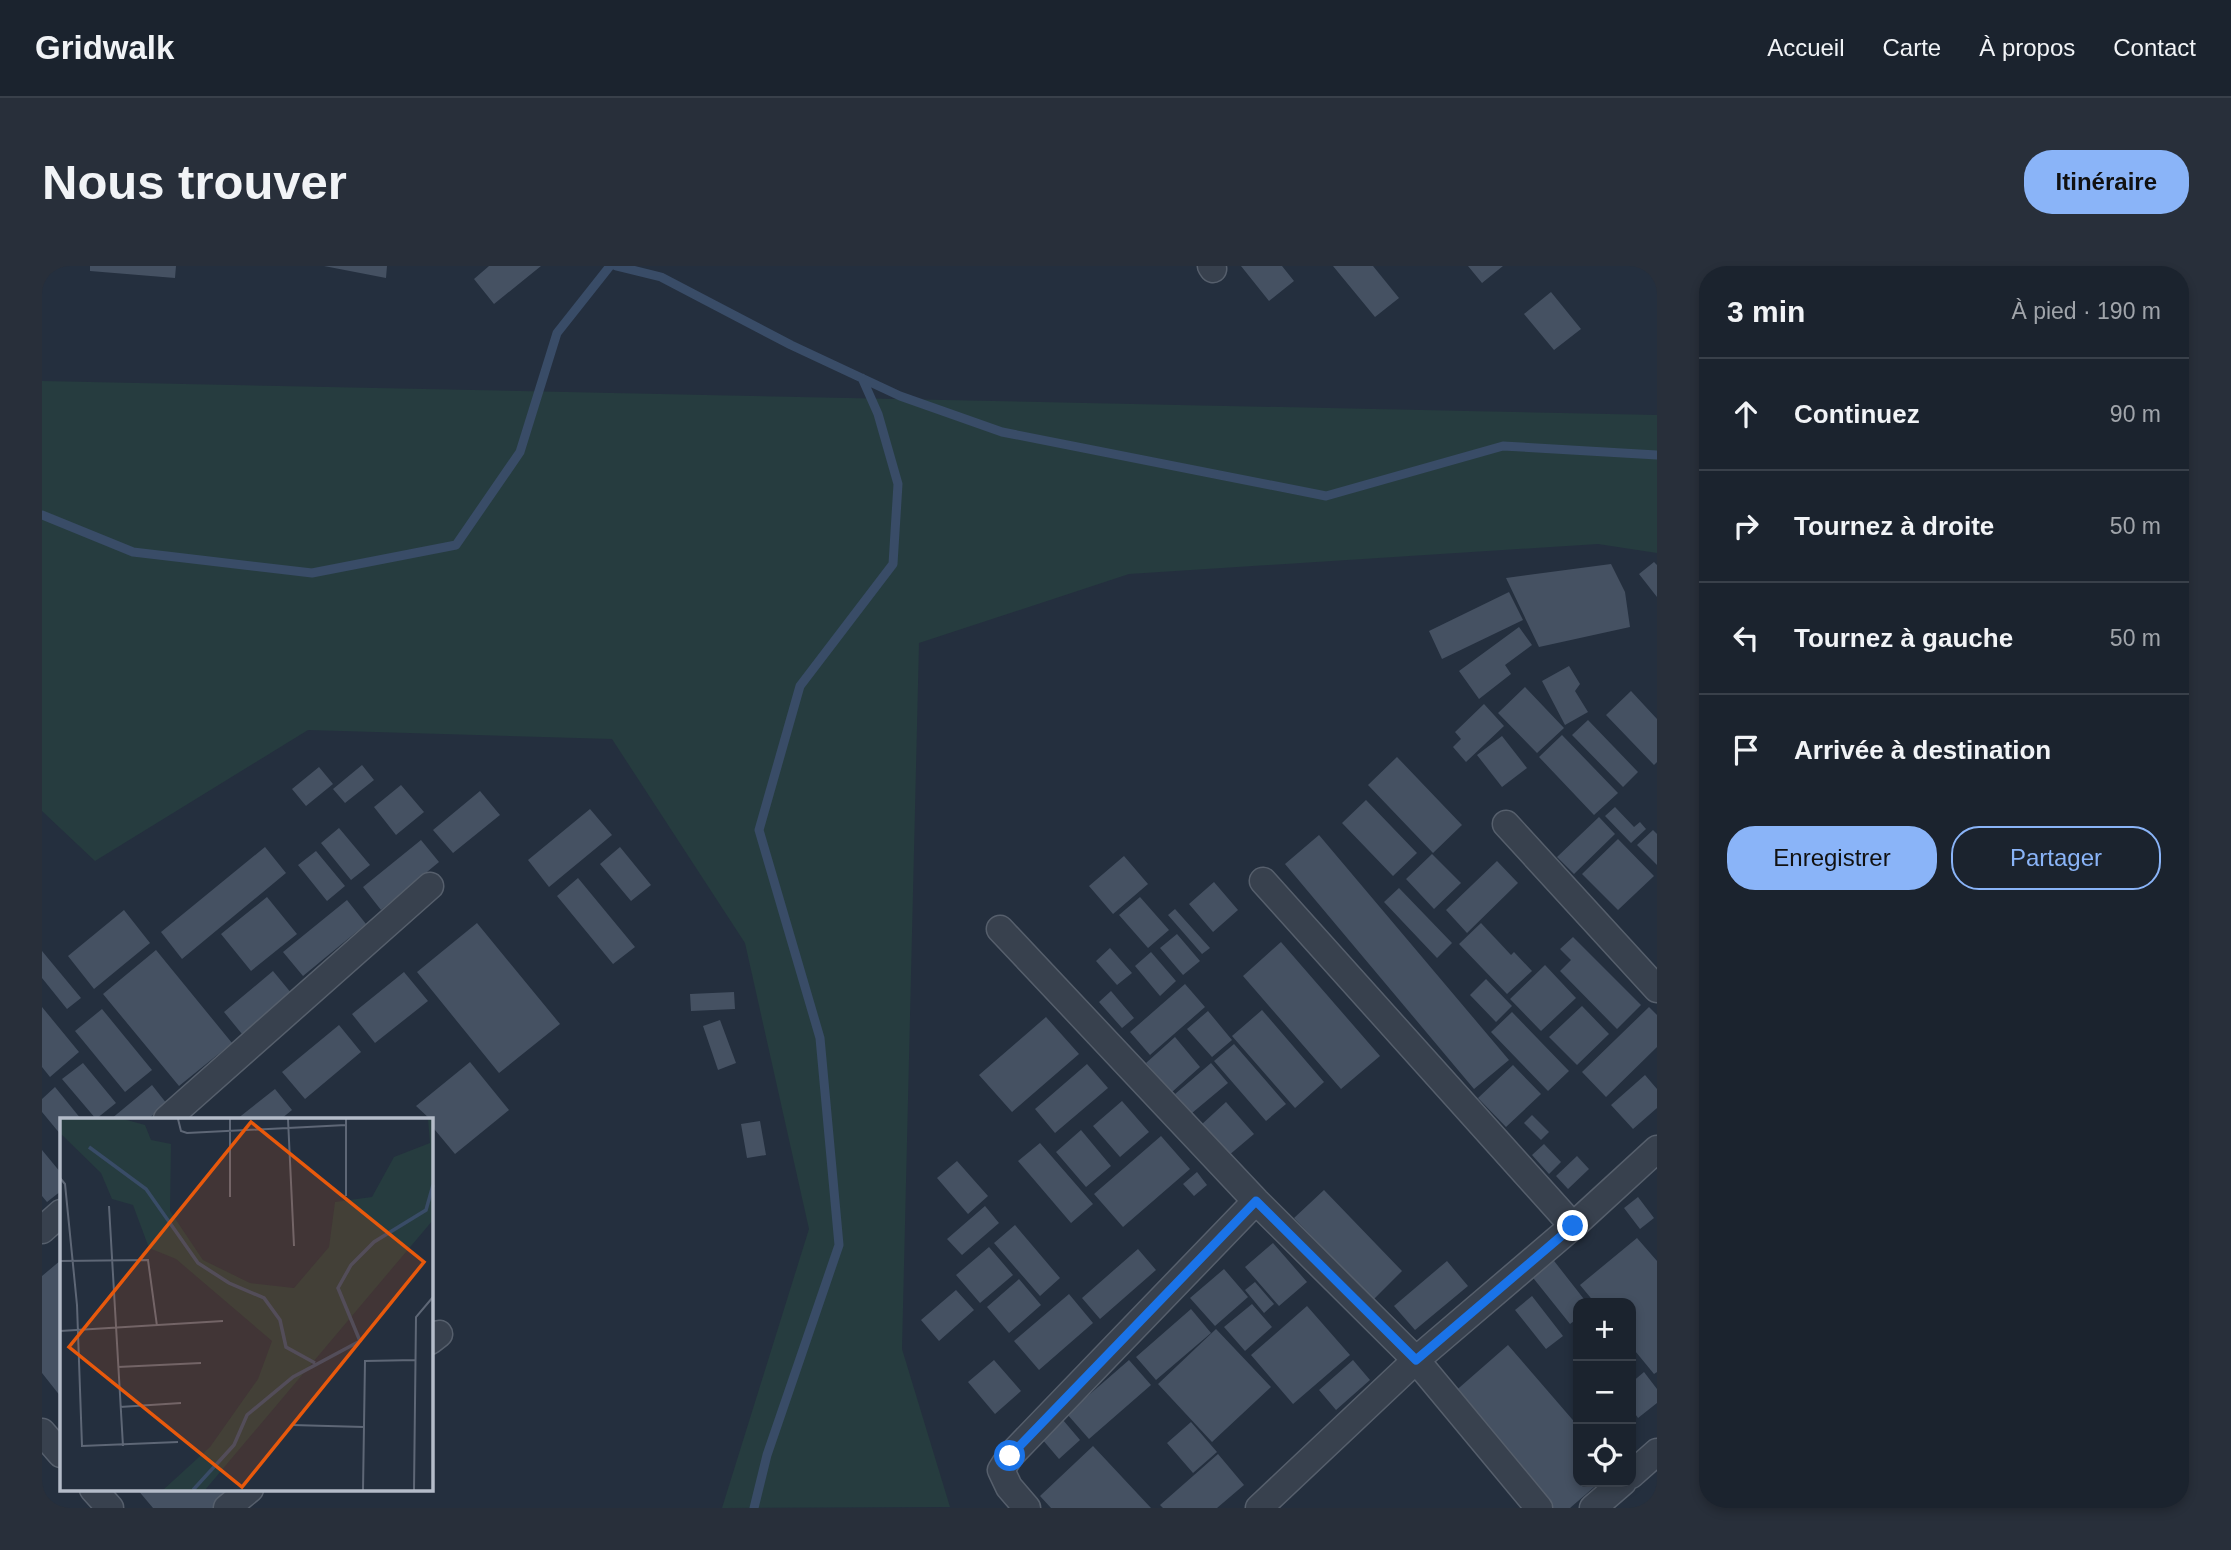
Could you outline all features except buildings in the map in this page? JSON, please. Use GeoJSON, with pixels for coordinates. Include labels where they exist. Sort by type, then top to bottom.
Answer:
{"type":"FeatureCollection","features":[{"type":"Feature","properties":{"kind":"street"},"geometry":{"type":"LineString","coordinates":[[1506,824],[1657,989]]}},
{"type":"Feature","properties":{"kind":"street"},"geometry":{"type":"LineString","coordinates":[[1263,881],[1573,1226]]}},
{"type":"Feature","properties":{"kind":"street"},"geometry":{"type":"LineString","coordinates":[[168,1118],[430,886]]}},
{"type":"Feature","properties":{"kind":"street"},"geometry":{"type":"LineString","coordinates":[[1000,929],[1256,1201],[1416,1360],[1539,1508]]}},
{"type":"Feature","properties":{"kind":"street"},"geometry":{"type":"LineString","coordinates":[[1259,1508],[1416,1360],[1573,1226],[1657,1149]]}},
{"type":"Feature","properties":{"kind":"street"},"geometry":{"type":"LineString","coordinates":[[1027,1508],[1009,1487],[1001,1470],[1010,1456],[1256,1201]]}},
{"type":"Feature","properties":{"kind":"street"},"geometry":{"type":"LineString","coordinates":[[42,1230],[60,1214]]}},
{"type":"Feature","properties":{"kind":"street"},"geometry":{"type":"LineString","coordinates":[[42,1432],[60,1453]]}},
{"type":"Feature","properties":{"kind":"street"},"geometry":{"type":"LineString","coordinates":[[1636,1471],[1657,1452]]}},
{"type":"Feature","properties":{"kind":"street"},"geometry":{"type":"LineString","coordinates":[[1593,1508],[1617,1487]]}},
{"type":"Feature","properties":{"kind":"street"},"geometry":{"type":"LineString","coordinates":[[94,1490],[110,1508]]}},
{"type":"Feature","properties":{"kind":"street"},"geometry":{"type":"LineString","coordinates":[[227,1508],[249,1490]]}},
{"type":"Feature","properties":{"kind":"green space"},"geometry":{"type":"Polygon","coordinates":[[[42,381],[1657,415],[1657,553],[1598,544],[1129,574],[919,643],[902,1349],[950,1507],[722,1508],[809,1229],[745,943],[612,739],[308,730],[95,861],[42,811],[42,381]]]}},
{"type":"Feature","properties":{"kind":"waterway"},"geometry":{"type":"LineString","coordinates":[[42,515],[133,552],[312,573],[456,545],[520,452],[557,333],[610,266]]}},
{"type":"Feature","properties":{"kind":"waterway"},"geometry":{"type":"LineString","coordinates":[[616,266],[661,277],[791,345],[900,396],[1002,432],[1326,496],[1503,446],[1657,455]]}},
{"type":"Feature","properties":{"kind":"waterway"},"geometry":{"type":"LineString","coordinates":[[754,1508],[767,1455],[839,1245],[820,1038],[759,830],[800,686],[893,564],[898,484],[878,414],[862,378]]}},
{"type":"Feature","properties":{"kind":"route"},"geometry":{"type":"LineString","coordinates":[[1010,1456],[1256,1201],[1416,1360],[1573,1226]]}}]}
